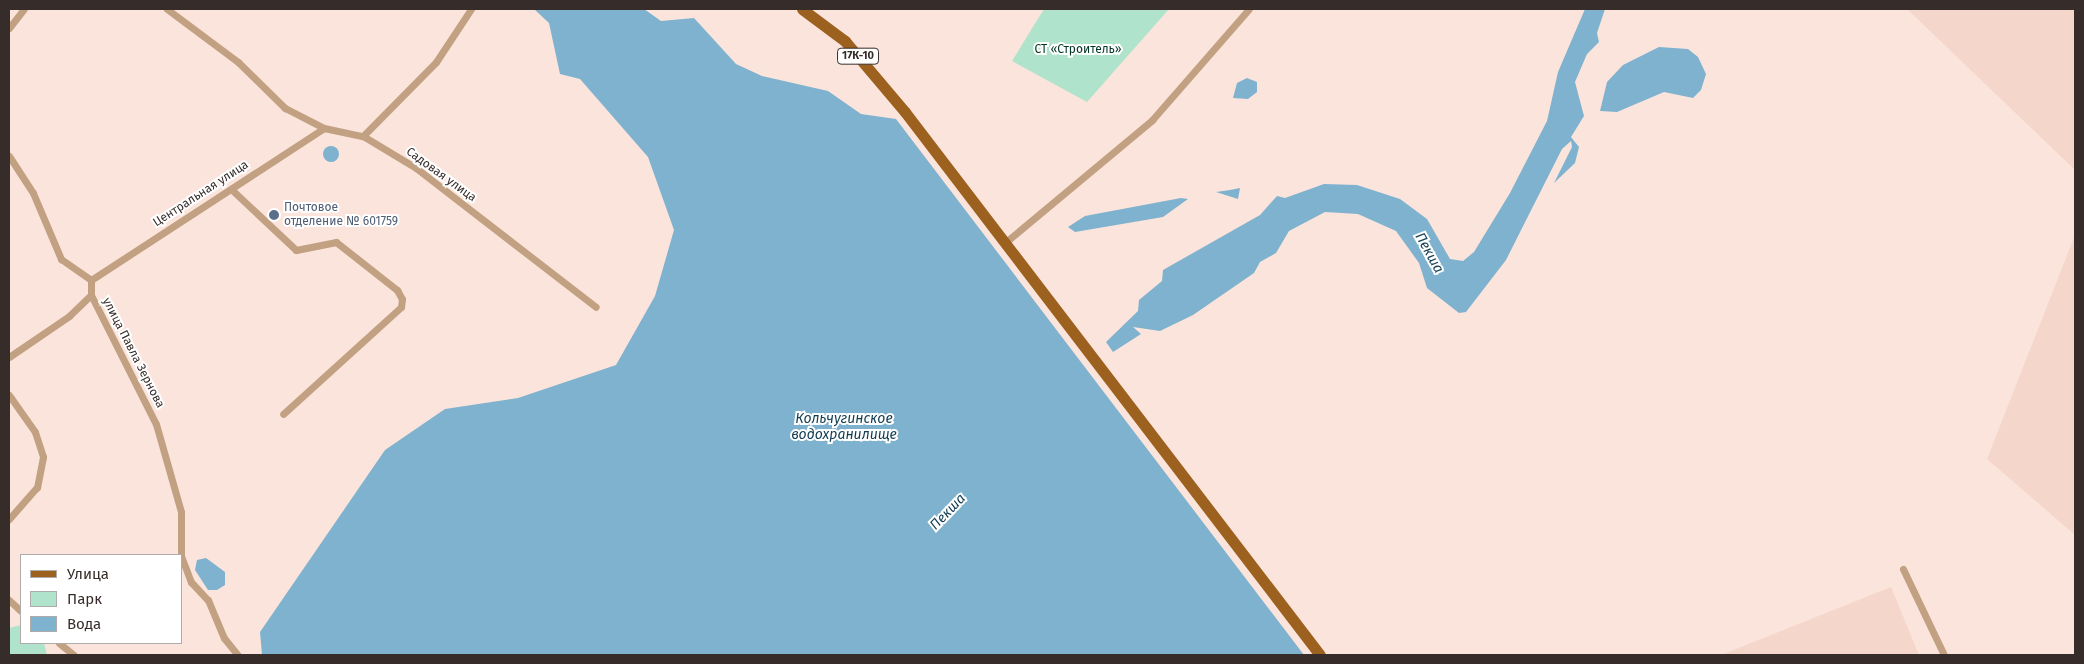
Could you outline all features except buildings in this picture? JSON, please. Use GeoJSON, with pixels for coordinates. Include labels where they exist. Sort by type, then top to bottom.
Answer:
{"type":"FeatureCollection","features":[{"type":"Feature","properties":{"kind":"main road","name":"17К-10"},"geometry":{"type":"LineString","coordinates":[[802,9],[845,41],[905,112],[1007,241]]}},
{"type":"Feature","properties":{"kind":"main road"},"geometry":{"type":"LineString","coordinates":[[1007,241],[1320,655]]}},
{"type":"Feature","properties":{"kind":"street"},"geometry":{"type":"LineString","coordinates":[[9,28],[24,9]]}},
{"type":"Feature","properties":{"kind":"street","name":"Садовая улица"},"geometry":{"type":"LineString","coordinates":[[167,9],[238,62],[285,108],[324,128],[363,136],[416,168],[596,307]]}},
{"type":"Feature","properties":{"kind":"street"},"geometry":{"type":"LineString","coordinates":[[363,136],[436,62],[471,9]]}},
{"type":"Feature","properties":{"kind":"street"},"geometry":{"type":"LineString","coordinates":[[1007,241],[1152,120],[1249,9]]}},
{"type":"Feature","properties":{"kind":"street","name":"Центральная улица"},"geometry":{"type":"LineString","coordinates":[[91,280],[324,128]]}},
{"type":"Feature","properties":{"kind":"street"},"geometry":{"type":"LineString","coordinates":[[9,156],[33,193],[61,259],[91,280]]}},
{"type":"Feature","properties":{"kind":"street"},"geometry":{"type":"LineString","coordinates":[[231,188],[296,250],[336,242],[397,290],[402,299],[401,307],[283,414]]}},
{"type":"Feature","properties":{"kind":"street","name":"улица Павла Зернова"},"geometry":{"type":"LineString","coordinates":[[91,280],[91,295],[156,424],[181,512],[181,554]]}},
{"type":"Feature","properties":{"kind":"street"},"geometry":{"type":"LineString","coordinates":[[9,357],[69,316],[91,295]]}},
{"type":"Feature","properties":{"kind":"street"},"geometry":{"type":"LineString","coordinates":[[9,395],[35,432],[42,457],[37,487],[9,519]]}},
{"type":"Feature","properties":{"kind":"street","name":"улица Павла Зернова"},"geometry":{"type":"LineString","coordinates":[[182,558],[191,582],[208,600],[224,638],[238,655]]}},
{"type":"Feature","properties":{"kind":"street"},"geometry":{"type":"LineString","coordinates":[[1903,569],[1944,655]]}},
{"type":"Feature","properties":{"kind":"street"},"geometry":{"type":"LineString","coordinates":[[9,600],[20,610]]}},
{"type":"Feature","properties":{"kind":"street"},"geometry":{"type":"LineString","coordinates":[[60,644],[74,655]]}},
{"type":"Feature","properties":{"kind":"shaded area"},"geometry":{"type":"Polygon","coordinates":[[[1907,9],[2075,9],[2075,170],[1907,9]]]}},
{"type":"Feature","properties":{"kind":"shaded area"},"geometry":{"type":"Polygon","coordinates":[[[2075,235],[2075,535],[1987,459],[2075,235]]]}},
{"type":"Feature","properties":{"kind":"shaded area"},"geometry":{"type":"Polygon","coordinates":[[[1891,587],[1919,655],[1721,655],[1891,587]]]}},
{"type":"Feature","properties":{"kind":"green space","name":"СТ «Строитель»"},"geometry":{"type":"Polygon","coordinates":[[[1044,9],[1169,9],[1087,102],[1012,61],[1044,9]]]}},
{"type":"Feature","properties":{"kind":"green space"},"geometry":{"type":"Polygon","coordinates":[[[20,625],[20,644],[44,644],[47,655],[9,655],[9,628],[20,625]]]}},
{"type":"Feature","properties":{"kind":"water","name":"Кольчугинское водохранилище"},"geometry":{"type":"Polygon","coordinates":[[[534,9],[644,9],[661,21],[694,18],[736,64],[762,76],[828,91],[861,114],[896,119],[1304,655],[262,655],[260,632],[385,450],[445,409],[518,398],[616,365],[655,296],[674,230],[648,157],[580,79],[560,74],[549,23],[534,9]]]}},
{"type":"Feature","properties":{"kind":"water","name":"Пекша"},"geometry":{"type":"Polygon","coordinates":[[[1585,9],[1605,9],[1597,33],[1599,42],[1587,54],[1575,82],[1584,116],[1571,137],[1579,147],[1575,163],[1554,183],[1572,147],[1571,141],[1562,149],[1506,260],[1466,312],[1459,313],[1427,288],[1419,263],[1396,231],[1358,214],[1325,212],[1289,231],[1276,253],[1260,262],[1254,273],[1193,315],[1160,331],[1133,327],[1141,334],[1113,352],[1106,342],[1138,311],[1139,300],[1162,281],[1163,270],[1260,215],[1277,196],[1285,198],[1324,184],[1357,185],[1400,199],[1427,219],[1450,259],[1463,261],[1474,252],[1510,193],[1547,121],[1558,72],[1585,9]]]}},
{"type":"Feature","properties":{"kind":"water"},"geometry":{"type":"Polygon","coordinates":[[[1659,47],[1688,49],[1698,57],[1706,74],[1701,90],[1693,98],[1664,92],[1617,112],[1600,111],[1607,82],[1623,65],[1659,47]]]}},
{"type":"Feature","properties":{"kind":"water"},"geometry":{"type":"Polygon","coordinates":[[[1247,78],[1257,82],[1257,92],[1248,99],[1233,98],[1237,83],[1247,78]]]}},
{"type":"Feature","properties":{"kind":"water"},"geometry":{"type":"Polygon","coordinates":[[[328,146],[334,146],[339,151],[337,160],[328,162],[323,157],[323,151],[328,146]]]}},
{"type":"Feature","properties":{"kind":"water"},"geometry":{"type":"Polygon","coordinates":[[[1240,188],[1238,199],[1216,192],[1230,190],[1240,188]]]}},
{"type":"Feature","properties":{"kind":"water"},"geometry":{"type":"Polygon","coordinates":[[[1181,198],[1188,199],[1163,217],[1075,232],[1068,227],[1085,216],[1181,198]]]}},
{"type":"Feature","properties":{"kind":"water"},"geometry":{"type":"Polygon","coordinates":[[[206,558],[225,572],[225,585],[217,590],[208,590],[195,570],[197,560],[206,558]]]}},
{"type":"Feature","properties":{"kind":"place","name":"Почтовое отделение № 601759"},"geometry":{"type":"Point","coordinates":[274,215]}}]}
